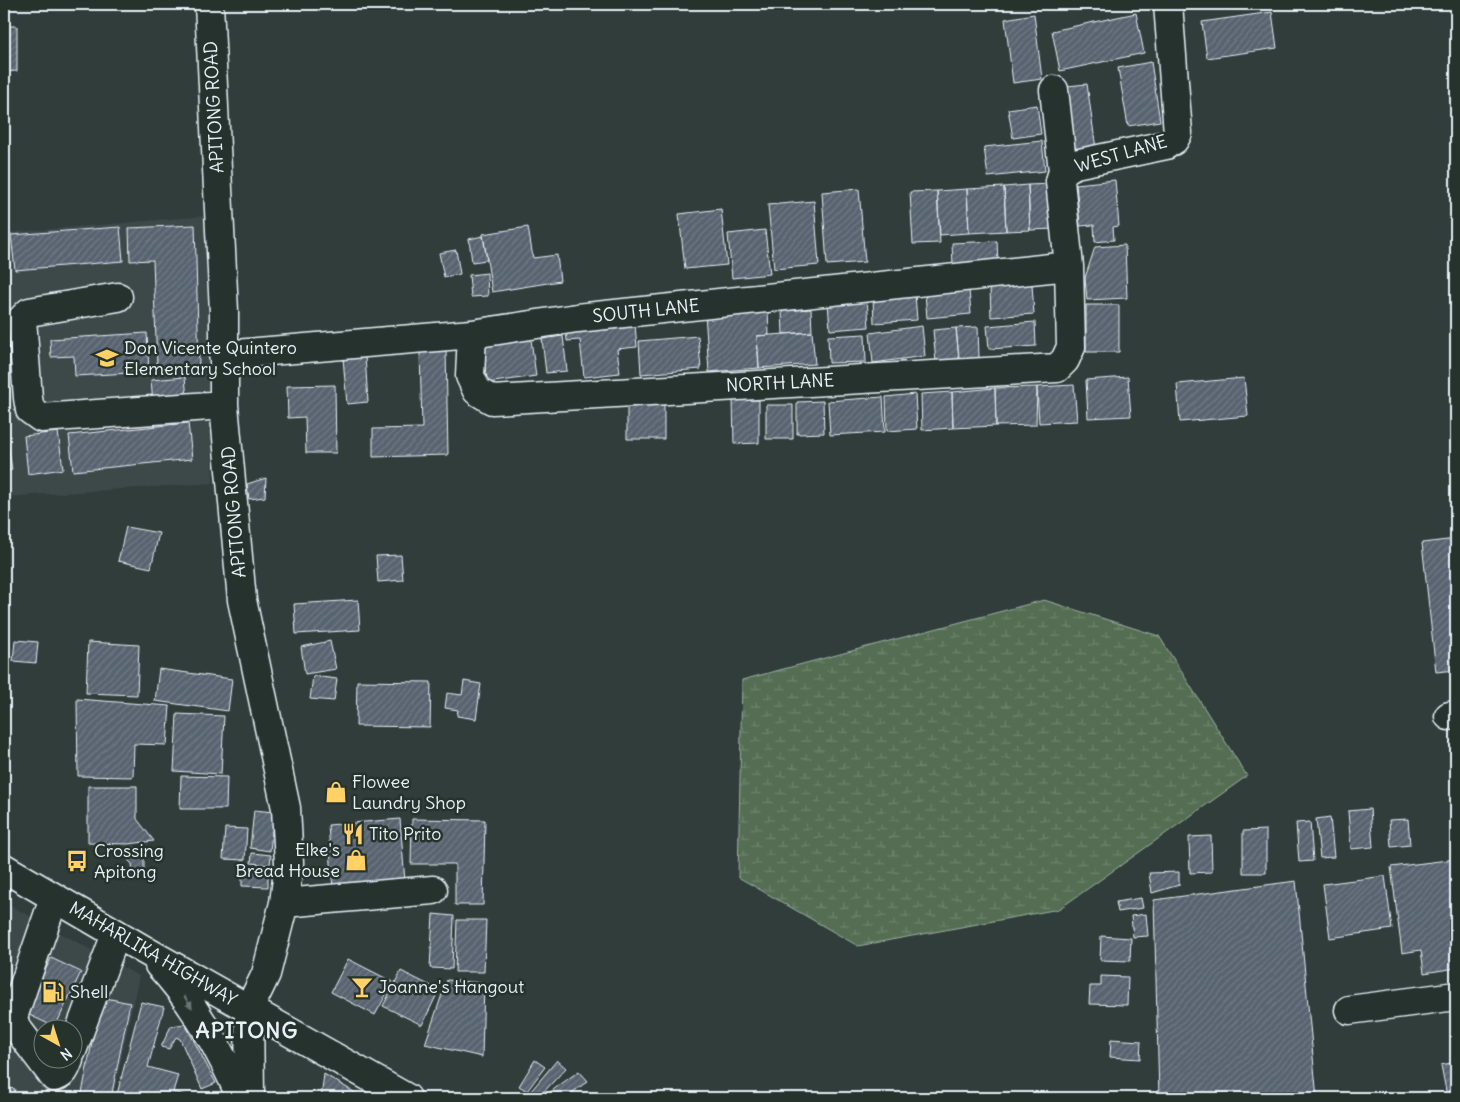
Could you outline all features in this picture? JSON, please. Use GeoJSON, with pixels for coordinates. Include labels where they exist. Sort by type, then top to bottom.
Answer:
{"type":"FeatureCollection","features":[{"type":"Feature","properties":{"kind":"street","name":"APITONG ROAD"},"geometry":{"type":"LineString","coordinates":[[209,4],[224,303],[224,405],[242,600],[286,808],[289,863],[284,903],[266,974],[249,1009]]}},
{"type":"Feature","properties":{"kind":"street","name":"WEST LANE"},"geometry":{"type":"LineString","coordinates":[[1065,360],[1071,347],[1069,266],[1060,181],[1063,171],[1075,164],[1166,145],[1174,140],[1178,134],[1168,4]]}},
{"type":"Feature","properties":{"kind":"street"},"geometry":{"type":"LineString","coordinates":[[1054,90],[1063,171]]}},
{"type":"Feature","properties":{"kind":"street","name":"SOUTH LANE"},"geometry":{"type":"LineString","coordinates":[[223,355],[472,334],[577,318],[1069,266]]}},
{"type":"Feature","properties":{"kind":"street"},"geometry":{"type":"LineString","coordinates":[[118,297],[30,312],[22,319],[30,410],[42,418],[224,405]]}},
{"type":"Feature","properties":{"kind":"street","name":"NORTH LANE"},"geometry":{"type":"LineString","coordinates":[[472,334],[470,376],[477,391],[492,400],[1056,368],[1065,360]]}},
{"type":"Feature","properties":{"kind":"street","name":"MAHARLIKA HIGHWAY"},"geometry":{"type":"LineString","coordinates":[[4,868],[146,952],[407,1098]]}},
{"type":"Feature","properties":{"kind":"street"},"geometry":{"type":"LineString","coordinates":[[284,903],[433,890]]}},
{"type":"Feature","properties":{"kind":"street"},"geometry":{"type":"LineString","coordinates":[[32,1048],[16,1027],[13,1017],[54,898]]}},
{"type":"Feature","properties":{"kind":"street"},"geometry":{"type":"LineString","coordinates":[[82,1024],[116,934]]}},
{"type":"Feature","properties":{"kind":"street"},"geometry":{"type":"LineString","coordinates":[[146,952],[165,972],[188,1003],[219,1054],[241,1098]]}},
{"type":"Feature","properties":{"kind":"street"},"geometry":{"type":"LineString","coordinates":[[1348,1010],[1456,996]]}},
{"type":"Feature","properties":{"kind":"street"},"geometry":{"type":"LineString","coordinates":[[249,1009],[250,1098]]}},
{"type":"Feature","properties":{"kind":"street"},"geometry":{"type":"LineString","coordinates":[[49,1070],[54,1077],[59,1076],[66,1070]]}},
{"type":"Feature","properties":{"kind":"shaded area","name":"Don Vicente Quintero Elementary School"},"geometry":{"type":"Polygon","coordinates":[[[205,216],[213,483],[4,497],[4,233],[205,216]]]}},
{"type":"Feature","properties":{"kind":"shaded area"},"geometry":{"type":"Polygon","coordinates":[[[4,902],[139,976],[113,1098],[4,1097],[4,902]]]}},
{"type":"Feature","properties":{"kind":"green space"},"geometry":{"type":"Polygon","coordinates":[[[1044,600],[1159,636],[1247,776],[1059,909],[858,946],[738,877],[742,680],[1044,600]]]}},
{"type":"Feature","properties":{"kind":"building"},"geometry":{"type":"Polygon","coordinates":[[[1272,12],[1277,48],[1207,58],[1202,22],[1272,12]]]}},
{"type":"Feature","properties":{"kind":"building"},"geometry":{"type":"Polygon","coordinates":[[[1136,13],[1144,53],[1060,71],[1052,31],[1136,13]]]}},
{"type":"Feature","properties":{"kind":"building"},"geometry":{"type":"Polygon","coordinates":[[[1034,14],[1042,79],[1013,83],[1005,19],[1034,14]]]}},
{"type":"Feature","properties":{"kind":"building"},"geometry":{"type":"Polygon","coordinates":[[[4,26],[17,26],[17,71],[4,72],[4,26]]]}},
{"type":"Feature","properties":{"kind":"building"},"geometry":{"type":"Polygon","coordinates":[[[1151,62],[1160,121],[1128,126],[1118,68],[1151,62]]]}},
{"type":"Feature","properties":{"kind":"building"},"geometry":{"type":"Polygon","coordinates":[[[1087,84],[1096,149],[1065,153],[1057,87],[1087,84]]]}},
{"type":"Feature","properties":{"kind":"building"},"geometry":{"type":"Polygon","coordinates":[[[1037,105],[1041,134],[1013,138],[1008,109],[1037,105]]]}},
{"type":"Feature","properties":{"kind":"building"},"geometry":{"type":"Polygon","coordinates":[[[1042,141],[1045,171],[988,177],[984,147],[1042,141]]]}},
{"type":"Feature","properties":{"kind":"building"},"geometry":{"type":"Polygon","coordinates":[[[1115,180],[1119,226],[1113,227],[1114,240],[1095,242],[1094,225],[1080,226],[1076,184],[1115,180]]]}},
{"type":"Feature","properties":{"kind":"building"},"geometry":{"type":"Polygon","coordinates":[[[1053,184],[1055,229],[1030,230],[1028,185],[1053,184]]]}},
{"type":"Feature","properties":{"kind":"building"},"geometry":{"type":"Polygon","coordinates":[[[1028,185],[1030,230],[1006,231],[1004,187],[1028,185]]]}},
{"type":"Feature","properties":{"kind":"building"},"geometry":{"type":"Polygon","coordinates":[[[1004,187],[1006,231],[969,233],[967,189],[1004,187]]]}},
{"type":"Feature","properties":{"kind":"building"},"geometry":{"type":"Polygon","coordinates":[[[859,189],[865,262],[827,265],[822,192],[859,189]]]}},
{"type":"Feature","properties":{"kind":"building"},"geometry":{"type":"Polygon","coordinates":[[[967,189],[969,233],[940,235],[937,191],[967,189]]]}},
{"type":"Feature","properties":{"kind":"building"},"geometry":{"type":"Polygon","coordinates":[[[937,191],[940,243],[913,244],[910,192],[937,191]]]}},
{"type":"Feature","properties":{"kind":"building"},"geometry":{"type":"Polygon","coordinates":[[[814,201],[819,265],[774,269],[768,205],[814,201]]]}},
{"type":"Feature","properties":{"kind":"building"},"geometry":{"type":"Polygon","coordinates":[[[721,209],[727,265],[685,269],[679,214],[721,209]]]}},
{"type":"Feature","properties":{"kind":"building"},"geometry":{"type":"Polygon","coordinates":[[[195,225],[199,365],[157,367],[153,260],[130,261],[129,228],[195,225]]]}},
{"type":"Feature","properties":{"kind":"building"},"geometry":{"type":"Polygon","coordinates":[[[120,227],[123,261],[15,270],[11,235],[120,227]]]}},
{"type":"Feature","properties":{"kind":"building"},"geometry":{"type":"Polygon","coordinates":[[[528,227],[533,258],[557,255],[560,281],[492,292],[483,234],[528,227]]]}},
{"type":"Feature","properties":{"kind":"building"},"geometry":{"type":"Polygon","coordinates":[[[765,230],[770,274],[732,278],[728,234],[765,230]]]}},
{"type":"Feature","properties":{"kind":"building"},"geometry":{"type":"Polygon","coordinates":[[[4,235],[7,235],[10,266],[4,267],[4,235]]]}},
{"type":"Feature","properties":{"kind":"building"},"geometry":{"type":"Polygon","coordinates":[[[483,236],[487,260],[472,262],[469,239],[483,236]]]}},
{"type":"Feature","properties":{"kind":"building"},"geometry":{"type":"Polygon","coordinates":[[[997,241],[998,262],[953,265],[952,243],[997,241]]]}},
{"type":"Feature","properties":{"kind":"building"},"geometry":{"type":"Polygon","coordinates":[[[1125,245],[1127,298],[1087,300],[1085,278],[1095,247],[1125,245]]]}},
{"type":"Feature","properties":{"kind":"building"},"geometry":{"type":"Polygon","coordinates":[[[456,250],[460,274],[444,277],[439,253],[456,250]]]}},
{"type":"Feature","properties":{"kind":"building"},"geometry":{"type":"Polygon","coordinates":[[[487,273],[488,296],[471,297],[469,275],[487,273]]]}},
{"type":"Feature","properties":{"kind":"building"},"geometry":{"type":"Polygon","coordinates":[[[1032,284],[1034,314],[991,317],[990,287],[1032,284]]]}},
{"type":"Feature","properties":{"kind":"building"},"geometry":{"type":"Polygon","coordinates":[[[969,290],[971,314],[927,318],[925,293],[969,290]]]}},
{"type":"Feature","properties":{"kind":"building"},"geometry":{"type":"Polygon","coordinates":[[[915,294],[917,320],[874,323],[873,297],[915,294]]]}},
{"type":"Feature","properties":{"kind":"building"},"geometry":{"type":"Polygon","coordinates":[[[867,298],[869,327],[830,330],[828,302],[867,298]]]}},
{"type":"Feature","properties":{"kind":"building"},"geometry":{"type":"Polygon","coordinates":[[[1086,305],[1119,305],[1119,352],[1086,352],[1086,305]]]}},
{"type":"Feature","properties":{"kind":"building"},"geometry":{"type":"Polygon","coordinates":[[[768,309],[769,335],[757,336],[759,368],[709,372],[705,313],[768,309]]]}},
{"type":"Feature","properties":{"kind":"building"},"geometry":{"type":"Polygon","coordinates":[[[811,309],[812,332],[783,334],[782,311],[811,309]]]}},
{"type":"Feature","properties":{"kind":"building"},"geometry":{"type":"Polygon","coordinates":[[[634,314],[637,347],[617,349],[620,373],[584,377],[580,340],[567,341],[566,329],[634,314]]]}},
{"type":"Feature","properties":{"kind":"building"},"geometry":{"type":"Polygon","coordinates":[[[1035,322],[1036,346],[989,349],[987,326],[1035,322]]]}},
{"type":"Feature","properties":{"kind":"building"},"geometry":{"type":"Polygon","coordinates":[[[4,324],[7,411],[4,411],[4,324]]]}},
{"type":"Feature","properties":{"kind":"building"},"geometry":{"type":"Polygon","coordinates":[[[922,326],[925,356],[873,363],[870,333],[922,326]]]}},
{"type":"Feature","properties":{"kind":"building"},"geometry":{"type":"Polygon","coordinates":[[[978,327],[979,358],[959,359],[956,328],[978,327]]]}},
{"type":"Feature","properties":{"kind":"building"},"geometry":{"type":"Polygon","coordinates":[[[956,328],[959,359],[936,362],[933,330],[956,328]]]}},
{"type":"Feature","properties":{"kind":"building"},"geometry":{"type":"Polygon","coordinates":[[[530,332],[536,376],[487,383],[481,339],[530,332]]]}},
{"type":"Feature","properties":{"kind":"building"},"geometry":{"type":"Polygon","coordinates":[[[812,332],[815,364],[759,368],[757,336],[812,332]]]}},
{"type":"Feature","properties":{"kind":"building"},"geometry":{"type":"Polygon","coordinates":[[[147,333],[149,372],[75,376],[74,356],[51,357],[50,339],[147,333]]]}},
{"type":"Feature","properties":{"kind":"building"},"geometry":{"type":"Polygon","coordinates":[[[865,334],[866,362],[829,363],[828,336],[865,334]]]}},
{"type":"Feature","properties":{"kind":"building"},"geometry":{"type":"Polygon","coordinates":[[[563,336],[567,371],[546,373],[542,339],[563,336]]]}},
{"type":"Feature","properties":{"kind":"building"},"geometry":{"type":"Polygon","coordinates":[[[698,336],[701,369],[641,374],[639,341],[698,336]]]}},
{"type":"Feature","properties":{"kind":"building"},"geometry":{"type":"Polygon","coordinates":[[[446,350],[448,455],[373,457],[373,429],[422,428],[420,351],[446,350]]]}},
{"type":"Feature","properties":{"kind":"building"},"geometry":{"type":"Polygon","coordinates":[[[365,356],[368,402],[347,404],[343,358],[365,356]]]}},
{"type":"Feature","properties":{"kind":"building"},"geometry":{"type":"Polygon","coordinates":[[[185,377],[187,399],[153,403],[151,380],[185,377]]]}},
{"type":"Feature","properties":{"kind":"building"},"geometry":{"type":"Polygon","coordinates":[[[1128,377],[1131,416],[1088,418],[1086,380],[1128,377]]]}},
{"type":"Feature","properties":{"kind":"building"},"geometry":{"type":"Polygon","coordinates":[[[1244,378],[1248,416],[1180,422],[1177,384],[1244,378]]]}},
{"type":"Feature","properties":{"kind":"building"},"geometry":{"type":"Polygon","coordinates":[[[335,385],[336,453],[306,453],[305,417],[288,418],[287,386],[335,385]]]}},
{"type":"Feature","properties":{"kind":"building"},"geometry":{"type":"Polygon","coordinates":[[[1074,385],[1077,421],[1039,423],[1037,387],[1074,385]]]}},
{"type":"Feature","properties":{"kind":"building"},"geometry":{"type":"Polygon","coordinates":[[[1037,387],[1036,425],[996,426],[995,388],[1037,387]]]}},
{"type":"Feature","properties":{"kind":"building"},"geometry":{"type":"Polygon","coordinates":[[[995,388],[996,426],[953,428],[952,392],[995,388]]]}},
{"type":"Feature","properties":{"kind":"building"},"geometry":{"type":"Polygon","coordinates":[[[952,392],[953,428],[922,430],[921,394],[952,392]]]}},
{"type":"Feature","properties":{"kind":"building"},"geometry":{"type":"Polygon","coordinates":[[[915,394],[917,429],[887,431],[886,397],[915,394]]]}},
{"type":"Feature","properties":{"kind":"building"},"geometry":{"type":"Polygon","coordinates":[[[883,397],[885,432],[830,435],[828,401],[883,397]]]}},
{"type":"Feature","properties":{"kind":"building"},"geometry":{"type":"Polygon","coordinates":[[[664,399],[664,439],[627,439],[627,400],[664,399]]]}},
{"type":"Feature","properties":{"kind":"building"},"geometry":{"type":"Polygon","coordinates":[[[733,400],[759,400],[759,443],[734,444],[733,400]]]}},
{"type":"Feature","properties":{"kind":"building"},"geometry":{"type":"Polygon","coordinates":[[[823,401],[824,433],[797,434],[797,402],[823,401]]]}},
{"type":"Feature","properties":{"kind":"building"},"geometry":{"type":"Polygon","coordinates":[[[766,405],[793,405],[793,439],[766,439],[766,405]]]}},
{"type":"Feature","properties":{"kind":"building"},"geometry":{"type":"Polygon","coordinates":[[[188,423],[192,459],[73,471],[69,435],[188,423]]]}},
{"type":"Feature","properties":{"kind":"building"},"geometry":{"type":"Polygon","coordinates":[[[58,432],[63,469],[28,474],[24,436],[58,432]]]}},
{"type":"Feature","properties":{"kind":"building"},"geometry":{"type":"Polygon","coordinates":[[[4,436],[7,436],[12,470],[4,472],[4,436]]]}},
{"type":"Feature","properties":{"kind":"building"},"geometry":{"type":"Polygon","coordinates":[[[266,478],[265,497],[249,499],[247,484],[266,478]]]}},
{"type":"Feature","properties":{"kind":"building"},"geometry":{"type":"Polygon","coordinates":[[[126,527],[159,533],[151,568],[118,561],[126,527]]]}},
{"type":"Feature","properties":{"kind":"building"},"geometry":{"type":"Polygon","coordinates":[[[1456,539],[1456,670],[1436,672],[1422,543],[1456,539]]]}},
{"type":"Feature","properties":{"kind":"building"},"geometry":{"type":"Polygon","coordinates":[[[401,555],[403,580],[378,582],[376,556],[401,555]]]}},
{"type":"Feature","properties":{"kind":"building"},"geometry":{"type":"Polygon","coordinates":[[[358,600],[360,630],[296,634],[294,604],[358,600]]]}},
{"type":"Feature","properties":{"kind":"building"},"geometry":{"type":"Polygon","coordinates":[[[15,640],[38,642],[36,663],[13,661],[15,640]]]}},
{"type":"Feature","properties":{"kind":"building"},"geometry":{"type":"Polygon","coordinates":[[[330,641],[336,669],[305,674],[301,647],[330,641]]]}},
{"type":"Feature","properties":{"kind":"building"},"geometry":{"type":"Polygon","coordinates":[[[88,642],[139,645],[137,695],[86,693],[88,642]]]}},
{"type":"Feature","properties":{"kind":"building"},"geometry":{"type":"Polygon","coordinates":[[[159,669],[232,679],[228,711],[155,701],[159,669]]]}},
{"type":"Feature","properties":{"kind":"building"},"geometry":{"type":"Polygon","coordinates":[[[313,676],[337,679],[334,701],[310,699],[313,676]]]}},
{"type":"Feature","properties":{"kind":"building"},"geometry":{"type":"Polygon","coordinates":[[[357,681],[431,682],[430,727],[356,726],[357,681]]]}},
{"type":"Feature","properties":{"kind":"building"},"geometry":{"type":"Polygon","coordinates":[[[464,681],[481,684],[476,719],[457,716],[458,710],[445,708],[447,693],[462,695],[464,681]]]}},
{"type":"Feature","properties":{"kind":"building"},"geometry":{"type":"Polygon","coordinates":[[[77,699],[170,706],[167,745],[134,744],[133,777],[78,776],[77,699]]]}},
{"type":"Feature","properties":{"kind":"building"},"geometry":{"type":"Polygon","coordinates":[[[177,714],[224,716],[221,774],[174,771],[177,714]]]}},
{"type":"Feature","properties":{"kind":"building"},"geometry":{"type":"Polygon","coordinates":[[[181,776],[227,777],[226,809],[180,809],[181,776]]]}},
{"type":"Feature","properties":{"kind":"building"},"geometry":{"type":"Polygon","coordinates":[[[88,786],[137,786],[137,819],[154,841],[128,844],[88,843],[88,786]]]}},
{"type":"Feature","properties":{"kind":"building"},"geometry":{"type":"Polygon","coordinates":[[[1370,809],[1373,847],[1351,849],[1348,811],[1370,809]]]}},
{"type":"Feature","properties":{"kind":"building"},"geometry":{"type":"Polygon","coordinates":[[[254,810],[274,812],[270,851],[250,848],[254,810]]]}},
{"type":"Feature","properties":{"kind":"building"},"geometry":{"type":"Polygon","coordinates":[[[1330,817],[1334,857],[1320,858],[1316,819],[1330,817]]]}},
{"type":"Feature","properties":{"kind":"building"},"geometry":{"type":"Polygon","coordinates":[[[400,819],[405,882],[333,889],[328,825],[400,819]]]}},
{"type":"Feature","properties":{"kind":"building"},"geometry":{"type":"Polygon","coordinates":[[[412,819],[485,820],[483,905],[455,905],[455,864],[411,864],[412,819]]]}},
{"type":"Feature","properties":{"kind":"building"},"geometry":{"type":"Polygon","coordinates":[[[1408,819],[1410,845],[1391,847],[1389,820],[1408,819]]]}},
{"type":"Feature","properties":{"kind":"building"},"geometry":{"type":"Polygon","coordinates":[[[1310,822],[1313,861],[1299,862],[1296,823],[1310,822]]]}},
{"type":"Feature","properties":{"kind":"building"},"geometry":{"type":"Polygon","coordinates":[[[225,828],[247,829],[245,860],[223,859],[225,828]]]}},
{"type":"Feature","properties":{"kind":"building"},"geometry":{"type":"Polygon","coordinates":[[[1266,830],[1266,873],[1243,873],[1243,831],[1266,830]]]}},
{"type":"Feature","properties":{"kind":"building"},"geometry":{"type":"Polygon","coordinates":[[[1211,836],[1212,872],[1190,873],[1189,837],[1211,836]]]}},
{"type":"Feature","properties":{"kind":"building"},"geometry":{"type":"Polygon","coordinates":[[[126,847],[144,848],[144,872],[133,872],[132,864],[128,860],[126,847]]]}},
{"type":"Feature","properties":{"kind":"building"},"geometry":{"type":"Polygon","coordinates":[[[252,853],[271,855],[270,865],[251,863],[252,853]]]}},
{"type":"Feature","properties":{"kind":"building"},"geometry":{"type":"Polygon","coordinates":[[[1456,859],[1456,968],[1424,973],[1421,950],[1402,953],[1391,867],[1456,859]]]}},
{"type":"Feature","properties":{"kind":"building"},"geometry":{"type":"Polygon","coordinates":[[[242,871],[268,872],[268,887],[242,886],[242,871]]]}},
{"type":"Feature","properties":{"kind":"building"},"geometry":{"type":"Polygon","coordinates":[[[1179,872],[1179,885],[1152,893],[1149,873],[1179,872]]]}},
{"type":"Feature","properties":{"kind":"building"},"geometry":{"type":"Polygon","coordinates":[[[1385,876],[1392,929],[1330,938],[1323,884],[1385,876]]]}},
{"type":"Feature","properties":{"kind":"building"},"geometry":{"type":"Polygon","coordinates":[[[1296,881],[1317,1098],[1159,1098],[1154,900],[1296,881]]]}},
{"type":"Feature","properties":{"kind":"building"},"geometry":{"type":"Polygon","coordinates":[[[1141,898],[1143,908],[1118,912],[1116,902],[1141,898]]]}},
{"type":"Feature","properties":{"kind":"building"},"geometry":{"type":"Polygon","coordinates":[[[433,914],[454,916],[452,969],[430,968],[433,914]]]}},
{"type":"Feature","properties":{"kind":"building"},"geometry":{"type":"Polygon","coordinates":[[[1146,914],[1148,936],[1133,937],[1131,916],[1146,914]]]}},
{"type":"Feature","properties":{"kind":"building"},"geometry":{"type":"Polygon","coordinates":[[[457,920],[486,920],[484,972],[455,972],[457,920]]]}},
{"type":"Feature","properties":{"kind":"building"},"geometry":{"type":"Polygon","coordinates":[[[1101,936],[1131,938],[1130,961],[1100,960],[1101,936]]]}},
{"type":"Feature","properties":{"kind":"building","name":"Shell"},"geometry":{"type":"Polygon","coordinates":[[[51,958],[81,972],[58,1020],[40,1020],[25,1013],[51,958]]]}},
{"type":"Feature","properties":{"kind":"building","name":"Joanne's Hangout"},"geometry":{"type":"Polygon","coordinates":[[[348,959],[393,982],[375,1015],[331,992],[348,959]]]}},
{"type":"Feature","properties":{"kind":"building"},"geometry":{"type":"Polygon","coordinates":[[[401,971],[439,990],[422,1025],[383,1006],[401,971]]]}},
{"type":"Feature","properties":{"kind":"building"},"geometry":{"type":"Polygon","coordinates":[[[1101,976],[1128,977],[1127,1005],[1089,1004],[1090,986],[1101,986],[1101,976]]]}},
{"type":"Feature","properties":{"kind":"building"},"geometry":{"type":"Polygon","coordinates":[[[447,980],[484,983],[482,1057],[425,1044],[447,980]]]}},
{"type":"Feature","properties":{"kind":"building"},"geometry":{"type":"Polygon","coordinates":[[[101,997],[130,1003],[111,1098],[81,1098],[101,997]]]}},
{"type":"Feature","properties":{"kind":"building"},"geometry":{"type":"Polygon","coordinates":[[[141,1002],[164,1007],[148,1067],[178,1075],[173,1092],[191,1098],[116,1098],[141,1002]]]}},
{"type":"Feature","properties":{"kind":"building"},"geometry":{"type":"Polygon","coordinates":[[[185,1024],[216,1083],[202,1089],[180,1039],[176,1037],[169,1049],[161,1047],[171,1026],[185,1024]]]}},
{"type":"Feature","properties":{"kind":"building"},"geometry":{"type":"Polygon","coordinates":[[[1111,1039],[1141,1041],[1140,1059],[1110,1057],[1111,1039]]]}},
{"type":"Feature","properties":{"kind":"building"},"geometry":{"type":"Polygon","coordinates":[[[535,1060],[545,1067],[527,1091],[519,1086],[535,1060]]]}},
{"type":"Feature","properties":{"kind":"building"},"geometry":{"type":"Polygon","coordinates":[[[557,1060],[566,1068],[539,1097],[531,1091],[557,1060]]]}},
{"type":"Feature","properties":{"kind":"building"},"geometry":{"type":"Polygon","coordinates":[[[1456,1062],[1456,1094],[1447,1096],[1441,1065],[1456,1062]]]}},
{"type":"Feature","properties":{"kind":"building"},"geometry":{"type":"Polygon","coordinates":[[[579,1071],[588,1081],[565,1098],[549,1098],[546,1095],[579,1071]]]}},
{"type":"Feature","properties":{"kind":"building"},"geometry":{"type":"Polygon","coordinates":[[[324,1074],[364,1098],[321,1098],[324,1074]]]}},
{"type":"Feature","properties":{"kind":"building"},"geometry":{"type":"Polygon","coordinates":[[[4,1087],[15,1089],[13,1097],[4,1096],[4,1087]]]}},
{"type":"Feature","properties":{"kind":"place","name":"Don Vicente Quintero Elementary School"},"geometry":{"type":"Point","coordinates":[107,358]}},
{"type":"Feature","properties":{"kind":"place","name":"Flowee Laundry Shop"},"geometry":{"type":"Point","coordinates":[336,792]}},
{"type":"Feature","properties":{"kind":"place","name":"Tito Prito"},"geometry":{"type":"Point","coordinates":[353,834]}},
{"type":"Feature","properties":{"kind":"place","name":"Elke's Bread House"},"geometry":{"type":"Point","coordinates":[356,860]}},
{"type":"Feature","properties":{"kind":"place","name":"Crossing Apitong"},"geometry":{"type":"Point","coordinates":[77,861]}},
{"type":"Feature","properties":{"kind":"place","name":"Joanne's Hangout"},"geometry":{"type":"Point","coordinates":[362,987]}},
{"type":"Feature","properties":{"kind":"place","name":"Shell"},"geometry":{"type":"Point","coordinates":[53,992]}},
{"type":"Feature","properties":{"kind":"district","name":"APITONG"},"geometry":{"type":"Point","coordinates":[247,1030]}}]}
